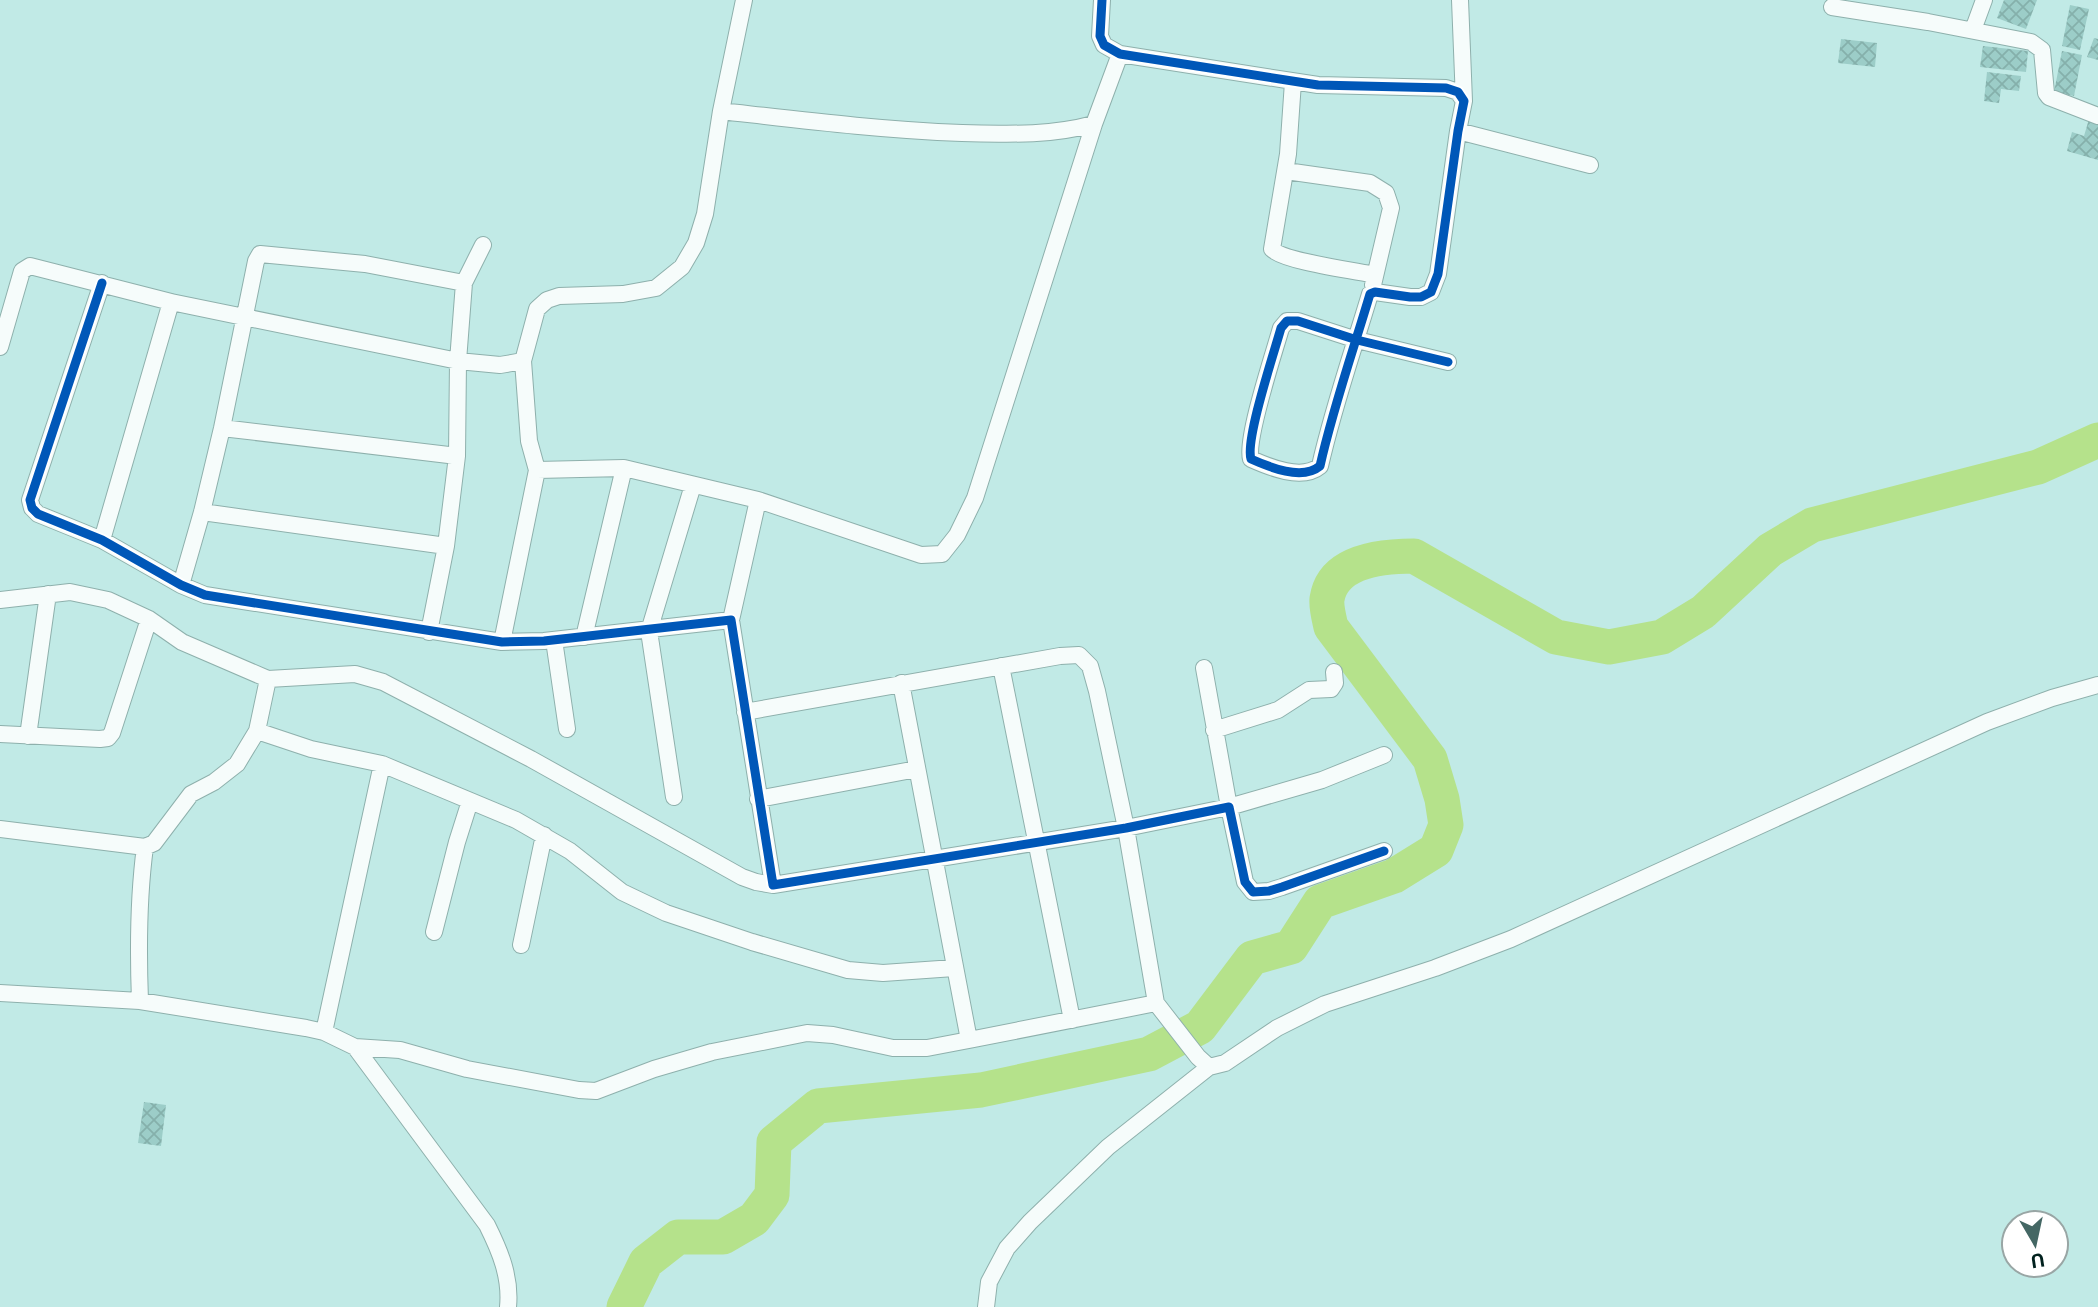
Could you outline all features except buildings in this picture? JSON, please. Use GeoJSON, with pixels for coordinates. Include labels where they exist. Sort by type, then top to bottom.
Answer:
{"type":"FeatureCollection","features":[{"type":"Feature","properties":{"kind":"street"},"geometry":{"type":"LineString","coordinates":[[502,642],[537,470],[529,441],[523,361],[537,309],[547,300],[559,296],[623,295],[656,288],[682,267],[696,243],[705,214],[721,111],[744,0]]}},
{"type":"Feature","properties":{"kind":"street"},"geometry":{"type":"LineString","coordinates":[[1102,0],[1100,36],[1104,45],[1120,54],[1318,85],[1446,88],[1458,92],[1464,101]]}},
{"type":"Feature","properties":{"kind":"street"},"geometry":{"type":"LineString","coordinates":[[1370,294],[1375,292],[1421,297],[1431,292],[1438,274],[1464,101],[1460,0]]}},
{"type":"Feature","properties":{"kind":"street"},"geometry":{"type":"LineString","coordinates":[[1973,30],[1983,0]]}},
{"type":"Feature","properties":{"kind":"street"},"geometry":{"type":"LineString","coordinates":[[1832,7],[2031,42],[2039,46],[2044,55],[2046,93],[2049,97],[2098,116]]}},
{"type":"Feature","properties":{"kind":"street"},"geometry":{"type":"LineString","coordinates":[[537,470],[624,468],[758,500],[921,555],[942,554],[957,535],[975,498],[1094,124],[1120,54]]}},
{"type":"Feature","properties":{"kind":"street"},"geometry":{"type":"LineString","coordinates":[[1293,82],[1286,171],[1272,243],[1274,252],[1375,275]]}},
{"type":"Feature","properties":{"kind":"street"},"geometry":{"type":"LineString","coordinates":[[721,111],[924,132],[1041,134],[1070,131],[1094,124]]}},
{"type":"Feature","properties":{"kind":"street"},"geometry":{"type":"LineString","coordinates":[[1458,131],[1590,165]]}},
{"type":"Feature","properties":{"kind":"street"},"geometry":{"type":"LineString","coordinates":[[1286,171],[1370,183],[1386,193],[1391,208],[1370,294],[1357,340],[1320,466],[1312,472],[1297,472],[1251,459],[1250,446],[1281,328],[1287,321],[1298,321],[1357,340],[1448,362]]}},
{"type":"Feature","properties":{"kind":"street"},"geometry":{"type":"LineString","coordinates":[[429,632],[446,546],[457,456],[458,361],[464,283],[483,246]]}},
{"type":"Feature","properties":{"kind":"street"},"geometry":{"type":"LineString","coordinates":[[181,585],[222,428],[256,261],[262,253],[365,264],[464,283]]}},
{"type":"Feature","properties":{"kind":"street"},"geometry":{"type":"LineString","coordinates":[[0,347],[7,292],[22,271],[30,266],[171,302],[458,361],[500,365],[523,361]]}},
{"type":"Feature","properties":{"kind":"street"},"geometry":{"type":"LineString","coordinates":[[102,283],[30,500],[32,508],[38,514],[102,540],[181,585],[205,595],[429,632],[502,642],[554,640],[732,620]]}},
{"type":"Feature","properties":{"kind":"street"},"geometry":{"type":"LineString","coordinates":[[102,540],[171,302]]}},
{"type":"Feature","properties":{"kind":"street"},"geometry":{"type":"LineString","coordinates":[[222,428],[457,456]]}},
{"type":"Feature","properties":{"kind":"street"},"geometry":{"type":"LineString","coordinates":[[584,636],[624,468]]}},
{"type":"Feature","properties":{"kind":"street"},"geometry":{"type":"LineString","coordinates":[[674,797],[649,631],[693,485]]}},
{"type":"Feature","properties":{"kind":"street"},"geometry":{"type":"LineString","coordinates":[[758,500],[732,620],[773,885]]}},
{"type":"Feature","properties":{"kind":"street"},"geometry":{"type":"LineString","coordinates":[[202,512],[446,546]]}},
{"type":"Feature","properties":{"kind":"street"},"geometry":{"type":"LineString","coordinates":[[0,600],[70,592],[108,600],[149,619],[182,642],[268,679],[355,674],[383,682],[531,759],[742,877],[773,885],[1126,828],[1228,807],[1322,780],[1384,755]]}},
{"type":"Feature","properties":{"kind":"street"},"geometry":{"type":"LineString","coordinates":[[27,736],[48,593]]}},
{"type":"Feature","properties":{"kind":"street"},"geometry":{"type":"LineString","coordinates":[[0,734],[108,738],[112,733],[149,619]]}},
{"type":"Feature","properties":{"kind":"street"},"geometry":{"type":"LineString","coordinates":[[554,640],[567,729]]}},
{"type":"Feature","properties":{"kind":"street"},"geometry":{"type":"LineString","coordinates":[[745,712],[901,683],[1079,655],[1090,666],[1126,828],[1156,1003],[1203,1062]]}},
{"type":"Feature","properties":{"kind":"street"},"geometry":{"type":"LineString","coordinates":[[1001,666],[1072,1020]]}},
{"type":"Feature","properties":{"kind":"street"},"geometry":{"type":"LineString","coordinates":[[1204,668],[1228,807],[1245,883],[1253,892],[1282,887],[1384,851]]}},
{"type":"Feature","properties":{"kind":"street"},"geometry":{"type":"LineString","coordinates":[[1214,730],[1278,710],[1309,690],[1331,689],[1335,683],[1334,672]]}},
{"type":"Feature","properties":{"kind":"street"},"geometry":{"type":"LineString","coordinates":[[0,829],[145,847],[154,843],[191,794],[214,782],[237,764],[257,731],[268,679]]}},
{"type":"Feature","properties":{"kind":"street"},"geometry":{"type":"LineString","coordinates":[[901,683],[969,1041]]}},
{"type":"Feature","properties":{"kind":"street"},"geometry":{"type":"LineString","coordinates":[[986,1307],[989,1282],[1007,1248],[1030,1222],[1108,1147],[1203,1062],[1225,1063],[1277,1028],[1325,1004],[1435,968],[1511,939],[1987,722],[2052,698],[2098,685]]}},
{"type":"Feature","properties":{"kind":"street"},"geometry":{"type":"LineString","coordinates":[[257,731],[311,749],[382,764],[516,820],[570,851],[622,892],[666,913],[848,970],[883,973],[954,968]]}},
{"type":"Feature","properties":{"kind":"street"},"geometry":{"type":"LineString","coordinates":[[324,1032],[382,764]]}},
{"type":"Feature","properties":{"kind":"street"},"geometry":{"type":"LineString","coordinates":[[758,799],[917,769]]}},
{"type":"Feature","properties":{"kind":"street"},"geometry":{"type":"LineString","coordinates":[[434,932],[470,802]]}},
{"type":"Feature","properties":{"kind":"street"},"geometry":{"type":"LineString","coordinates":[[522,945],[544,835]]}},
{"type":"Feature","properties":{"kind":"street"},"geometry":{"type":"LineString","coordinates":[[141,1000],[139,886],[145,847]]}},
{"type":"Feature","properties":{"kind":"street"},"geometry":{"type":"LineString","coordinates":[[0,993],[141,1000],[324,1032],[355,1046],[401,1050],[467,1069],[596,1091],[654,1069],[712,1052],[807,1033],[833,1035],[893,1048],[927,1048],[1156,1003]]}},
{"type":"Feature","properties":{"kind":"street"},"geometry":{"type":"LineString","coordinates":[[355,1046],[487,1225],[502,1256],[507,1276],[508,1307]]}},
{"type":"Feature","properties":{"kind":"waterway"},"geometry":{"type":"LineString","coordinates":[[624,1307],[646,1262],[678,1237],[723,1237],[754,1219],[772,1195],[774,1142],[818,1106],[981,1090],[1149,1054],[1200,1027],[1252,958],[1291,947],[1320,902],[1394,876],[1436,850],[1446,825],[1442,799],[1430,759],[1331,627],[1327,599],[1331,586],[1349,568],[1374,559],[1414,556],[1556,637],[1609,647],[1662,637],[1703,612],[1770,550],[1812,525],[2038,467],[2098,440]]}},
{"type":"Feature","properties":{"kind":"cycle path"},"geometry":{"type":"LineString","coordinates":[[1102,0],[1100,36],[1104,45],[1120,54],[1318,85],[1446,88],[1458,92],[1464,101],[1438,274],[1431,292],[1421,297],[1375,292],[1370,294],[1364,315],[1357,337],[1350,358],[1344,380],[1337,401],[1320,466],[1313,470],[1295,472],[1276,469],[1251,459],[1252,434],[1261,396],[1281,328],[1287,321],[1298,321],[1357,340],[1448,362]]}},
{"type":"Feature","properties":{"kind":"cycle path"},"geometry":{"type":"LineString","coordinates":[[102,283],[30,500],[32,508],[38,514],[102,540],[181,585],[205,595],[502,642],[544,641],[731,620],[773,885],[1126,828],[1229,807],[1245,882],[1253,892],[1282,887],[1384,851]]}}]}
